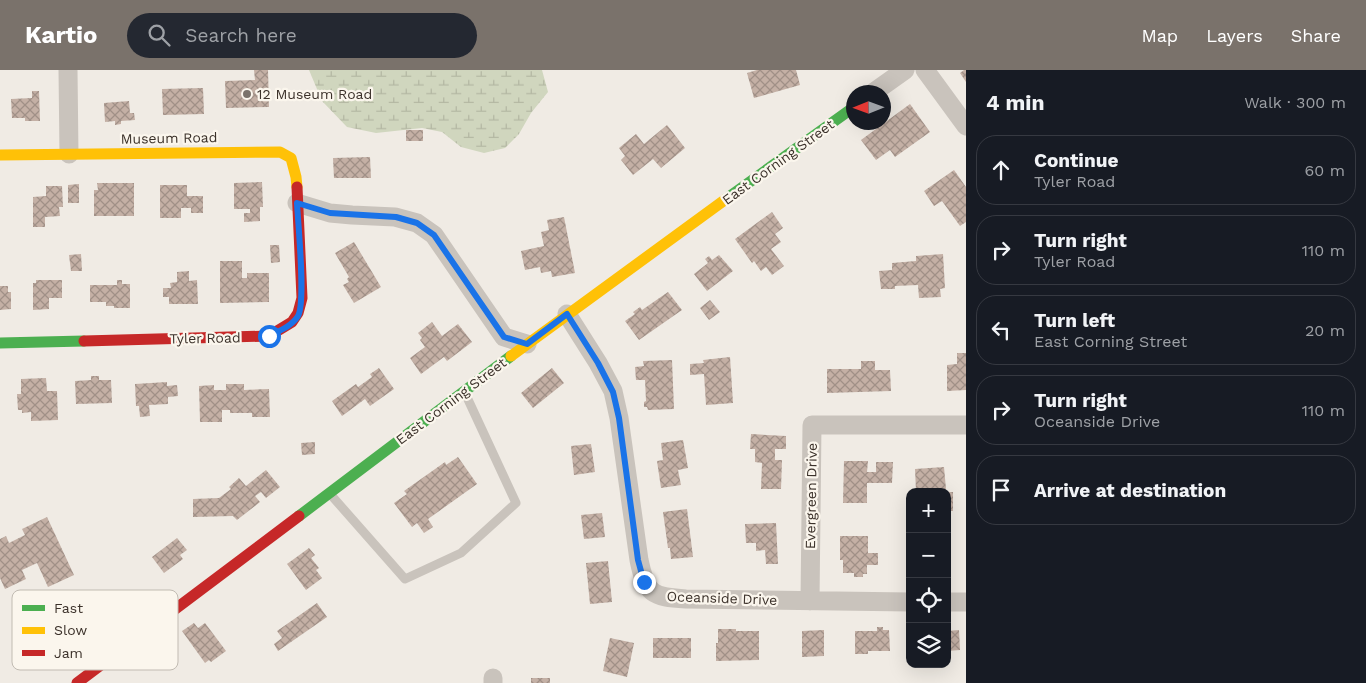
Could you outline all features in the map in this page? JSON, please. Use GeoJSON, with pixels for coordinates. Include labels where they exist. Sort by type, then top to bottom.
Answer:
{"type":"FeatureCollection","features":[{"type":"Feature","properties":{"kind":"street"},"geometry":{"type":"LineString","coordinates":[[68,70],[68,154]]}},
{"type":"Feature","properties":{"kind":"street"},"geometry":{"type":"LineString","coordinates":[[884,85],[905,70]]}},
{"type":"Feature","properties":{"kind":"street"},"geometry":{"type":"LineString","coordinates":[[925,70],[966,126]]}},
{"type":"Feature","properties":{"kind":"street","name":"East Corning Street"},"geometry":{"type":"LineString","coordinates":[[178,607],[567,314],[846,113]]}},
{"type":"Feature","properties":{"kind":"street","name":"Museum Road"},"geometry":{"type":"LineString","coordinates":[[0,155],[280,152],[291,158],[296,177],[297,203]]}},
{"type":"Feature","properties":{"kind":"street"},"geometry":{"type":"LineString","coordinates":[[297,203],[330,213],[396,217],[417,223],[434,235],[504,337],[527,344]]}},
{"type":"Feature","properties":{"kind":"street","name":"Tyler Road"},"geometry":{"type":"LineString","coordinates":[[0,343],[269,336],[287,327],[298,316],[302,298],[297,203]]}},
{"type":"Feature","properties":{"kind":"street","name":"Oceanside Drive"},"geometry":{"type":"LineString","coordinates":[[567,314],[598,363],[613,392],[619,418],[638,560],[644,582],[654,593],[667,598],[906,602]]}},
{"type":"Feature","properties":{"kind":"street","name":"Evergreen Drive"},"geometry":{"type":"LineString","coordinates":[[810,601],[812,425],[966,425]]}},
{"type":"Feature","properties":{"kind":"street"},"geometry":{"type":"LineString","coordinates":[[951,602],[966,602]]}},
{"type":"Feature","properties":{"kind":"street","name":"East Corning Street"},"geometry":{"type":"LineString","coordinates":[[77,683],[94,670]]}},
{"type":"Feature","properties":{"kind":"lane"},"geometry":{"type":"LineString","coordinates":[[329,493],[405,580],[461,553],[516,503],[465,391]]}},
{"type":"Feature","properties":{"kind":"green space"},"geometry":{"type":"Polygon","coordinates":[[[309,70],[542,70],[548,92],[531,113],[519,134],[505,148],[484,153],[461,147],[442,132],[422,128],[376,133],[347,127],[322,101],[309,70]]]}},
{"type":"Feature","properties":{"kind":"building","name":"12 Museum Road"},"geometry":{"type":"Polygon","coordinates":[[[254,70],[268,70],[269,107],[226,108],[225,81],[255,80],[254,70]]]}},
{"type":"Feature","properties":{"kind":"building"},"geometry":{"type":"Polygon","coordinates":[[[757,70],[796,70],[800,85],[754,98],[747,73],[757,70]]]}},
{"type":"Feature","properties":{"kind":"building"},"geometry":{"type":"Polygon","coordinates":[[[966,70],[966,82],[960,73],[966,70]]]}},
{"type":"Feature","properties":{"kind":"building"},"geometry":{"type":"Polygon","coordinates":[[[203,88],[204,114],[163,115],[162,89],[203,88]]]}},
{"type":"Feature","properties":{"kind":"building"},"geometry":{"type":"Polygon","coordinates":[[[32,91],[39,91],[40,121],[25,121],[25,118],[12,118],[11,99],[32,98],[32,91]]]}},
{"type":"Feature","properties":{"kind":"building"},"geometry":{"type":"Polygon","coordinates":[[[129,101],[130,113],[134,113],[135,120],[121,121],[121,124],[115,125],[115,121],[105,122],[104,103],[129,101]]]}},
{"type":"Feature","properties":{"kind":"building"},"geometry":{"type":"Polygon","coordinates":[[[910,104],[930,132],[895,157],[890,150],[876,160],[861,140],[875,130],[891,130],[891,118],[910,104]]]}},
{"type":"Feature","properties":{"kind":"building"},"geometry":{"type":"Polygon","coordinates":[[[667,125],[685,148],[661,168],[653,159],[633,175],[621,160],[625,156],[619,148],[636,134],[644,144],[667,125]]]}},
{"type":"Feature","properties":{"kind":"building"},"geometry":{"type":"Polygon","coordinates":[[[406,130],[423,130],[423,141],[406,141],[406,130]]]}},
{"type":"Feature","properties":{"kind":"building"},"geometry":{"type":"Polygon","coordinates":[[[370,157],[371,178],[334,178],[333,158],[370,157]]]}},
{"type":"Feature","properties":{"kind":"building"},"geometry":{"type":"Polygon","coordinates":[[[954,170],[966,187],[966,222],[960,226],[942,201],[934,206],[924,191],[954,170]]]}},
{"type":"Feature","properties":{"kind":"building"},"geometry":{"type":"Polygon","coordinates":[[[262,182],[263,207],[260,207],[260,221],[244,222],[244,213],[250,213],[250,209],[234,209],[234,183],[262,182]]]}},
{"type":"Feature","properties":{"kind":"building"},"geometry":{"type":"Polygon","coordinates":[[[97,183],[134,183],[134,216],[94,216],[94,190],[98,190],[97,183]]]}},
{"type":"Feature","properties":{"kind":"building"},"geometry":{"type":"Polygon","coordinates":[[[79,184],[79,203],[68,203],[68,185],[79,184]]]}},
{"type":"Feature","properties":{"kind":"building"},"geometry":{"type":"Polygon","coordinates":[[[160,185],[187,185],[187,196],[203,196],[203,213],[191,213],[191,208],[181,208],[181,218],[160,218],[160,185]]]}},
{"type":"Feature","properties":{"kind":"building"},"geometry":{"type":"Polygon","coordinates":[[[46,186],[62,186],[63,207],[59,207],[60,216],[45,217],[45,227],[33,227],[33,197],[46,196],[46,186]]]}},
{"type":"Feature","properties":{"kind":"building"},"geometry":{"type":"Polygon","coordinates":[[[772,212],[783,228],[775,234],[781,242],[771,249],[784,266],[772,275],[766,267],[761,271],[754,261],[752,263],[735,239],[772,212]]]}},
{"type":"Feature","properties":{"kind":"building"},"geometry":{"type":"Polygon","coordinates":[[[564,217],[575,273],[552,277],[551,271],[541,273],[540,267],[525,270],[521,251],[544,246],[541,232],[549,230],[547,220],[564,217]]]}},
{"type":"Feature","properties":{"kind":"building"},"geometry":{"type":"Polygon","coordinates":[[[354,242],[381,287],[354,303],[343,285],[349,282],[347,279],[349,277],[335,253],[354,242]]]}},
{"type":"Feature","properties":{"kind":"building"},"geometry":{"type":"Polygon","coordinates":[[[270,245],[279,245],[280,262],[271,263],[270,245]]]}},
{"type":"Feature","properties":{"kind":"building"},"geometry":{"type":"Polygon","coordinates":[[[81,254],[82,271],[71,271],[69,255],[81,254]]]}},
{"type":"Feature","properties":{"kind":"building"},"geometry":{"type":"Polygon","coordinates":[[[943,254],[945,288],[940,289],[941,297],[919,298],[918,285],[895,286],[895,289],[881,289],[879,271],[892,270],[892,263],[916,261],[916,256],[943,254]]]}},
{"type":"Feature","properties":{"kind":"building"},"geometry":{"type":"Polygon","coordinates":[[[719,255],[733,271],[707,291],[694,274],[708,263],[705,259],[709,256],[712,260],[719,255]]]}},
{"type":"Feature","properties":{"kind":"building"},"geometry":{"type":"Polygon","coordinates":[[[220,261],[242,261],[242,278],[247,278],[247,273],[269,273],[269,302],[220,303],[220,261]]]}},
{"type":"Feature","properties":{"kind":"building"},"geometry":{"type":"Polygon","coordinates":[[[189,271],[189,281],[197,280],[198,304],[169,304],[169,297],[163,297],[163,288],[171,288],[170,283],[177,282],[177,272],[189,271]]]}},
{"type":"Feature","properties":{"kind":"building"},"geometry":{"type":"Polygon","coordinates":[[[36,280],[62,280],[62,298],[49,298],[49,309],[33,310],[33,283],[36,283],[36,280]]]}},
{"type":"Feature","properties":{"kind":"building"},"geometry":{"type":"Polygon","coordinates":[[[117,280],[122,280],[122,284],[130,284],[130,308],[106,306],[106,302],[90,302],[90,285],[117,285],[117,280]]]}},
{"type":"Feature","properties":{"kind":"building"},"geometry":{"type":"Polygon","coordinates":[[[0,286],[8,286],[8,292],[11,292],[11,309],[0,310],[0,286]]]}},
{"type":"Feature","properties":{"kind":"building"},"geometry":{"type":"Polygon","coordinates":[[[668,292],[682,310],[639,340],[625,321],[635,314],[633,312],[640,307],[642,310],[668,292]]]}},
{"type":"Feature","properties":{"kind":"building"},"geometry":{"type":"Polygon","coordinates":[[[710,300],[720,312],[709,320],[700,308],[710,300]]]}},
{"type":"Feature","properties":{"kind":"building"},"geometry":{"type":"Polygon","coordinates":[[[432,322],[442,336],[458,324],[472,342],[447,361],[444,357],[421,374],[410,358],[425,347],[418,333],[432,322]]]}},
{"type":"Feature","properties":{"kind":"building"},"geometry":{"type":"Polygon","coordinates":[[[957,353],[966,353],[966,390],[947,391],[947,365],[957,364],[957,353]]]}},
{"type":"Feature","properties":{"kind":"building"},"geometry":{"type":"Polygon","coordinates":[[[730,357],[733,403],[706,405],[704,374],[690,375],[690,364],[704,363],[703,360],[730,357]]]}},
{"type":"Feature","properties":{"kind":"building"},"geometry":{"type":"Polygon","coordinates":[[[672,360],[674,409],[648,410],[647,407],[644,407],[644,402],[646,401],[645,380],[636,380],[635,367],[644,366],[643,361],[672,360]]]}},
{"type":"Feature","properties":{"kind":"building"},"geometry":{"type":"Polygon","coordinates":[[[861,361],[875,361],[875,370],[890,370],[891,391],[827,393],[827,369],[861,369],[861,361]]]}},
{"type":"Feature","properties":{"kind":"building"},"geometry":{"type":"Polygon","coordinates":[[[379,368],[394,389],[370,406],[365,399],[342,416],[332,401],[356,384],[358,387],[372,377],[370,374],[379,368]]]}},
{"type":"Feature","properties":{"kind":"building"},"geometry":{"type":"Polygon","coordinates":[[[552,368],[564,383],[533,408],[521,393],[552,368]]]}},
{"type":"Feature","properties":{"kind":"building"},"geometry":{"type":"Polygon","coordinates":[[[91,376],[99,376],[99,380],[111,380],[112,403],[76,404],[75,381],[91,380],[91,376]]]}},
{"type":"Feature","properties":{"kind":"building"},"geometry":{"type":"Polygon","coordinates":[[[46,378],[47,391],[57,391],[58,420],[31,421],[31,412],[22,413],[22,410],[18,410],[17,394],[21,394],[21,379],[46,378]]]}},
{"type":"Feature","properties":{"kind":"building"},"geometry":{"type":"Polygon","coordinates":[[[167,382],[167,386],[177,385],[178,396],[168,397],[168,404],[149,405],[150,416],[140,417],[139,406],[136,406],[135,384],[167,382]]]}},
{"type":"Feature","properties":{"kind":"building"},"geometry":{"type":"Polygon","coordinates":[[[226,384],[244,384],[244,390],[269,389],[270,417],[252,417],[252,413],[230,413],[230,410],[222,410],[222,422],[200,422],[199,386],[214,385],[214,390],[226,390],[226,384]]]}},
{"type":"Feature","properties":{"kind":"building"},"geometry":{"type":"Polygon","coordinates":[[[751,434],[786,436],[786,449],[775,449],[775,460],[782,460],[781,489],[761,489],[762,463],[755,462],[755,449],[750,449],[751,434]]]}},
{"type":"Feature","properties":{"kind":"building"},"geometry":{"type":"Polygon","coordinates":[[[683,440],[688,468],[678,470],[681,485],[661,488],[657,461],[663,460],[661,443],[683,440]]]}},
{"type":"Feature","properties":{"kind":"building"},"geometry":{"type":"Polygon","coordinates":[[[315,442],[315,454],[302,455],[301,443],[315,442]]]}},
{"type":"Feature","properties":{"kind":"building"},"geometry":{"type":"Polygon","coordinates":[[[591,444],[595,472],[574,475],[571,446],[591,444]]]}},
{"type":"Feature","properties":{"kind":"building"},"geometry":{"type":"Polygon","coordinates":[[[458,457],[477,484],[428,519],[433,527],[424,533],[417,523],[412,527],[394,503],[407,494],[404,491],[445,462],[446,465],[458,457]]]}},
{"type":"Feature","properties":{"kind":"building"},"geometry":{"type":"Polygon","coordinates":[[[844,461],[868,461],[867,472],[876,472],[876,462],[893,462],[892,483],[867,483],[867,503],[843,503],[844,461]]]}},
{"type":"Feature","properties":{"kind":"building"},"geometry":{"type":"Polygon","coordinates":[[[944,467],[946,488],[916,488],[915,469],[944,467]]]}},
{"type":"Feature","properties":{"kind":"building"},"geometry":{"type":"Polygon","coordinates":[[[266,470],[280,487],[266,498],[261,492],[255,496],[260,502],[237,520],[233,516],[193,517],[193,499],[219,498],[231,489],[229,487],[239,478],[246,486],[266,470]]]}},
{"type":"Feature","properties":{"kind":"building"},"geometry":{"type":"Polygon","coordinates":[[[951,492],[953,492],[953,511],[951,511],[951,492]]]}},
{"type":"Feature","properties":{"kind":"building"},"geometry":{"type":"Polygon","coordinates":[[[687,509],[693,557],[671,559],[663,512],[687,509]]]}},
{"type":"Feature","properties":{"kind":"building"},"geometry":{"type":"Polygon","coordinates":[[[602,513],[605,537],[584,539],[581,515],[602,513]]]}},
{"type":"Feature","properties":{"kind":"building"},"geometry":{"type":"Polygon","coordinates":[[[47,517],[74,575],[48,587],[37,563],[22,570],[26,579],[5,589],[0,578],[0,539],[6,536],[9,543],[25,535],[22,529],[47,517]]]}},
{"type":"Feature","properties":{"kind":"building"},"geometry":{"type":"Polygon","coordinates":[[[776,523],[778,564],[766,564],[765,550],[756,551],[756,543],[746,543],[745,524],[776,523]]]}},
{"type":"Feature","properties":{"kind":"building"},"geometry":{"type":"Polygon","coordinates":[[[840,536],[868,536],[868,553],[878,553],[878,565],[867,565],[867,574],[863,574],[863,577],[854,577],[854,573],[843,573],[843,560],[840,560],[840,536]]]}},
{"type":"Feature","properties":{"kind":"building"},"geometry":{"type":"Polygon","coordinates":[[[177,538],[187,550],[180,555],[183,559],[164,573],[152,557],[177,538]]]}},
{"type":"Feature","properties":{"kind":"building"},"geometry":{"type":"Polygon","coordinates":[[[309,548],[315,555],[311,558],[319,568],[316,570],[322,578],[306,590],[287,564],[309,548]]]}},
{"type":"Feature","properties":{"kind":"building"},"geometry":{"type":"Polygon","coordinates":[[[608,561],[612,602],[590,604],[586,563],[608,561]]]}},
{"type":"Feature","properties":{"kind":"building"},"geometry":{"type":"Polygon","coordinates":[[[317,603],[327,617],[278,651],[274,644],[282,638],[277,631],[317,603]]]}},
{"type":"Feature","properties":{"kind":"building"},"geometry":{"type":"Polygon","coordinates":[[[194,623],[198,628],[205,623],[226,651],[211,662],[209,660],[205,663],[182,631],[194,623]]]}},
{"type":"Feature","properties":{"kind":"building"},"geometry":{"type":"Polygon","coordinates":[[[877,627],[889,630],[890,651],[868,651],[868,654],[855,654],[855,631],[877,631],[877,627]]]}},
{"type":"Feature","properties":{"kind":"building"},"geometry":{"type":"Polygon","coordinates":[[[718,629],[759,631],[759,660],[716,661],[718,629]]]}},
{"type":"Feature","properties":{"kind":"building"},"geometry":{"type":"Polygon","coordinates":[[[824,630],[824,656],[802,657],[802,631],[824,630]]]}},
{"type":"Feature","properties":{"kind":"building"},"geometry":{"type":"Polygon","coordinates":[[[959,630],[960,650],[951,651],[951,631],[959,630]]]}},
{"type":"Feature","properties":{"kind":"building"},"geometry":{"type":"Polygon","coordinates":[[[610,638],[634,643],[627,677],[603,671],[610,638]]]}},
{"type":"Feature","properties":{"kind":"building"},"geometry":{"type":"Polygon","coordinates":[[[653,638],[691,638],[691,658],[653,658],[653,638]]]}},
{"type":"Feature","properties":{"kind":"building"},"geometry":{"type":"Polygon","coordinates":[[[531,678],[550,678],[550,683],[531,683],[531,678]]]}},
{"type":"Feature","properties":{"kind":"traffic: fast"},"geometry":{"type":"LineString","coordinates":[[726,199],[846,113]]}},
{"type":"Feature","properties":{"kind":"traffic: fast"},"geometry":{"type":"LineString","coordinates":[[0,343],[84,341]]}},
{"type":"Feature","properties":{"kind":"traffic: fast"},"geometry":{"type":"LineString","coordinates":[[299,516],[511,356]]}},
{"type":"Feature","properties":{"kind":"traffic: slow"},"geometry":{"type":"LineString","coordinates":[[0,155],[280,152],[291,158],[297,187]]}},
{"type":"Feature","properties":{"kind":"traffic: slow"},"geometry":{"type":"LineString","coordinates":[[511,356],[726,199]]}},
{"type":"Feature","properties":{"kind":"traffic: jam"},"geometry":{"type":"LineString","coordinates":[[84,341],[269,336],[292,322],[298,313],[302,298],[297,187]]}},
{"type":"Feature","properties":{"kind":"traffic: jam"},"geometry":{"type":"LineString","coordinates":[[178,607],[299,516]]}},
{"type":"Feature","properties":{"kind":"traffic: jam"},"geometry":{"type":"LineString","coordinates":[[77,683],[94,670]]}},
{"type":"Feature","properties":{"kind":"place","name":"12 Museum Road"},"geometry":{"type":"Point","coordinates":[247,94]}},
{"type":"Feature","properties":{"kind":"route"},"geometry":{"type":"LineString","coordinates":[[269,336],[287,327],[298,316],[302,298],[297,203],[330,213],[396,217],[417,223],[434,235],[504,337],[527,344],[567,314],[598,363],[613,392],[619,418],[638,560],[644,582]]}}]}
